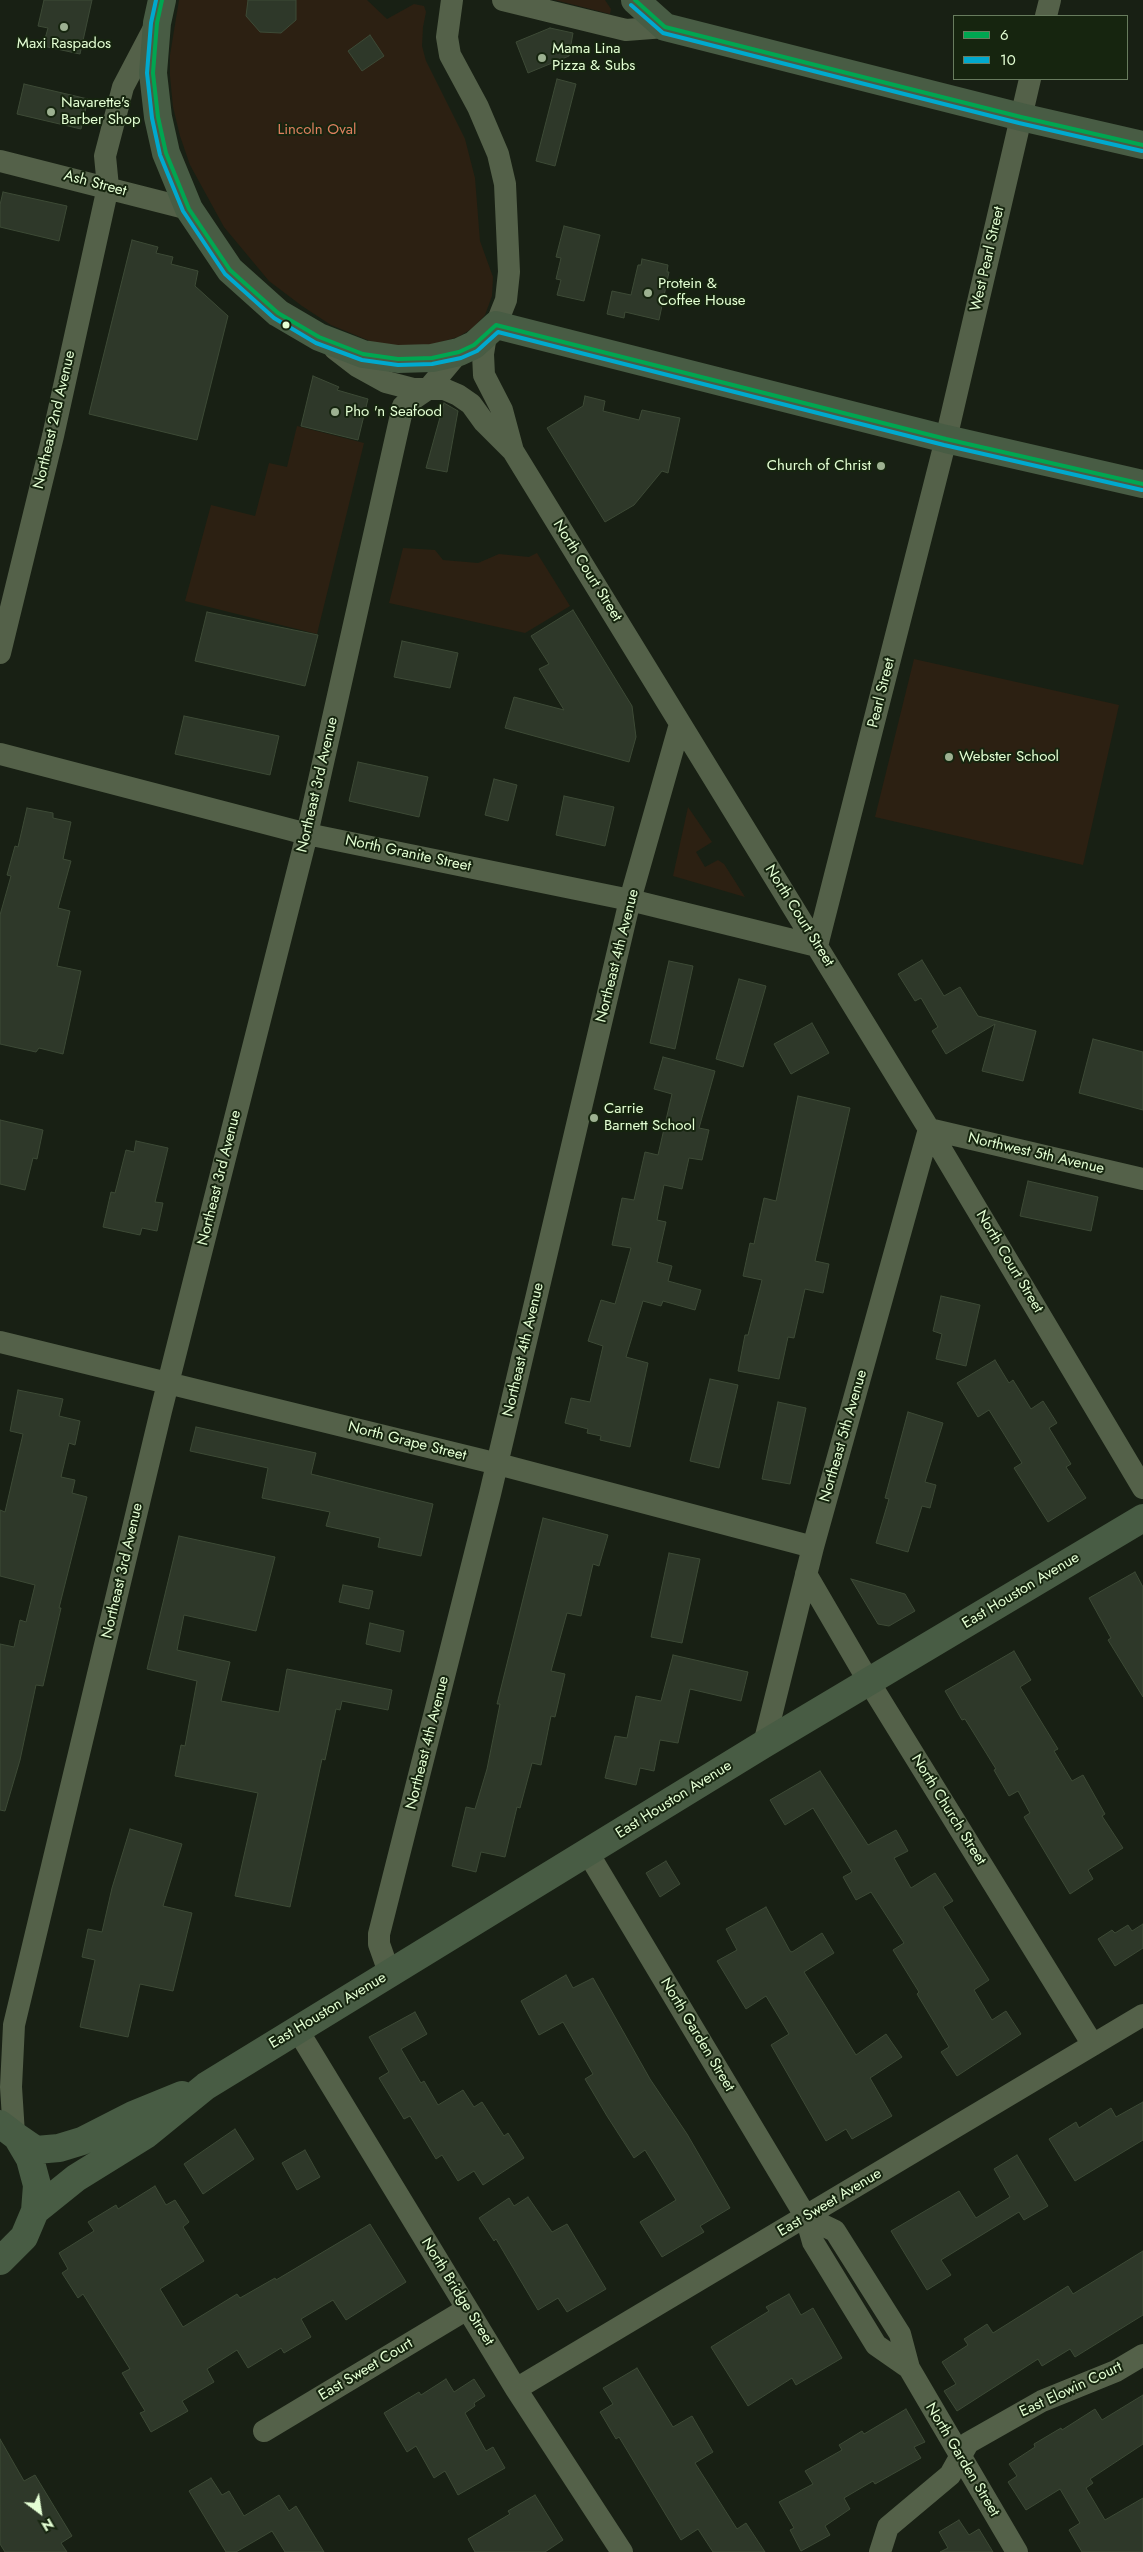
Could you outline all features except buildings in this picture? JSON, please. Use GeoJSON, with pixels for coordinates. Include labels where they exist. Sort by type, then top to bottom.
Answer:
{"type":"FeatureCollection","features":[{"type":"Feature","properties":{"kind":"main road"},"geometry":{"type":"LineString","coordinates":[[635,0],[665,27],[1021,117],[1143,145]]}},
{"type":"Feature","properties":{"kind":"main road"},"geometry":{"type":"LineString","coordinates":[[160,11],[153,73],[158,117],[166,153],[189,209],[230,270],[278,313],[319,337],[363,354],[384,357],[432,358],[459,352],[474,345],[491,330],[1143,484]]}},
{"type":"Feature","properties":{"kind":"main road","name":"East Houston Avenue"},"geometry":{"type":"LineString","coordinates":[[35,2211],[76,2178],[147,2134],[206,2086],[297,2029],[390,1975],[764,1744],[1143,1518]]}},
{"type":"Feature","properties":{"kind":"main road","name":"East Houston Avenue"},"geometry":{"type":"LineString","coordinates":[[10,2132],[36,2150],[59,2148],[82,2141],[133,2115],[206,2086]]}},
{"type":"Feature","properties":{"kind":"main road"},"geometry":{"type":"LineString","coordinates":[[0,2261],[24,2237],[35,2211],[37,2185],[30,2160],[10,2132]]}},
{"type":"Feature","properties":{"kind":"street"},"geometry":{"type":"LineString","coordinates":[[452,0],[447,38],[450,55],[478,107],[498,154],[505,184],[510,272],[506,300],[491,330]]}},
{"type":"Feature","properties":{"kind":"street"},"geometry":{"type":"LineString","coordinates":[[504,0],[626,30],[665,27]]}},
{"type":"Feature","properties":{"kind":"street"},"geometry":{"type":"LineString","coordinates":[[1046,15],[1050,0]]}},
{"type":"Feature","properties":{"kind":"street","name":"Northeast 2nd Avenue"},"geometry":{"type":"LineString","coordinates":[[0,653],[53,436],[108,187],[105,156],[123,87],[160,11]]}},
{"type":"Feature","properties":{"kind":"street","name":"West Pearl Street"},"geometry":{"type":"LineString","coordinates":[[946,439],[1030,80]]}},
{"type":"Feature","properties":{"kind":"street","name":"Ash Street"},"geometry":{"type":"LineString","coordinates":[[0,160],[189,209]]}},
{"type":"Feature","properties":{"kind":"street","name":"North Court Street"},"geometry":{"type":"LineString","coordinates":[[491,330],[483,354],[484,375],[502,410],[513,451],[929,1129],[1143,1488]]}},
{"type":"Feature","properties":{"kind":"street"},"geometry":{"type":"LineString","coordinates":[[319,337],[357,366],[386,382],[413,389],[444,390],[458,395],[471,404],[484,422],[513,451]]}},
{"type":"Feature","properties":{"kind":"street"},"geometry":{"type":"LineString","coordinates":[[386,382],[403,406],[428,389],[459,352]]}},
{"type":"Feature","properties":{"kind":"street","name":"Northeast 3rd Avenue"},"geometry":{"type":"LineString","coordinates":[[10,2132],[14,2025],[168,1383],[307,834],[403,406]]}},
{"type":"Feature","properties":{"kind":"street","name":"Pearl Street"},"geometry":{"type":"LineString","coordinates":[[817,946],[946,439]]}},
{"type":"Feature","properties":{"kind":"street","name":"Northeast 4th Avenue"},"geometry":{"type":"LineString","coordinates":[[390,1975],[379,1944],[379,1934],[498,1464],[630,900],[680,724]]}},
{"type":"Feature","properties":{"kind":"street","name":"North Granite Street"},"geometry":{"type":"LineString","coordinates":[[0,754],[307,834],[630,900],[817,946]]}},
{"type":"Feature","properties":{"kind":"street","name":"Northwest 5th Avenue"},"geometry":{"type":"LineString","coordinates":[[929,1129],[1143,1180]]}},
{"type":"Feature","properties":{"kind":"street","name":"Northeast 5th Avenue"},"geometry":{"type":"LineString","coordinates":[[764,1744],[813,1547],[929,1129]]}},
{"type":"Feature","properties":{"kind":"street","name":"North Grape Street"},"geometry":{"type":"LineString","coordinates":[[0,1342],[498,1464],[813,1547]]}},
{"type":"Feature","properties":{"kind":"street","name":"North Church Street"},"geometry":{"type":"LineString","coordinates":[[806,1574],[869,1682],[1093,2045]]}},
{"type":"Feature","properties":{"kind":"street","name":"North Garden Street"},"geometry":{"type":"LineString","coordinates":[[588,1853],[806,2217],[835,2231],[900,2334],[908,2368],[1017,2552]]}},
{"type":"Feature","properties":{"kind":"street","name":"East Sweet Avenue"},"geometry":{"type":"LineString","coordinates":[[516,2389],[1143,2015]]}},
{"type":"Feature","properties":{"kind":"street","name":"Northeast 3rd Avenue"},"geometry":{"type":"LineString","coordinates":[[0,2051],[14,2025]]}},
{"type":"Feature","properties":{"kind":"street","name":"North Bridge Street"},"geometry":{"type":"LineString","coordinates":[[297,2029],[516,2389],[622,2552]]}},
{"type":"Feature","properties":{"kind":"street","name":"East Sweet Court"},"geometry":{"type":"LineString","coordinates":[[264,2431],[467,2308]]}},
{"type":"Feature","properties":{"kind":"street","name":"East Elowin Court"},"geometry":{"type":"LineString","coordinates":[[880,2552],[888,2527],[950,2475],[968,2443],[1034,2406],[1116,2371],[1143,2355]]}},
{"type":"Feature","properties":{"kind":"green space","name":"Lincoln Oval"},"geometry":{"type":"Polygon","coordinates":[[[179,0],[367,0],[387,19],[414,4],[424,6],[426,12],[422,46],[426,61],[465,139],[475,178],[480,241],[493,277],[492,296],[485,315],[473,328],[458,337],[427,346],[382,346],[331,325],[269,281],[224,227],[190,165],[180,136],[173,107],[170,76],[170,55],[179,0]]]}},
{"type":"Feature","properties":{"kind":"green space"},"geometry":{"type":"Polygon","coordinates":[[[555,0],[605,0],[611,9],[610,14],[555,0]]]}},
{"type":"Feature","properties":{"kind":"green space"},"geometry":{"type":"Polygon","coordinates":[[[297,426],[364,443],[317,634],[185,601],[211,505],[255,516],[269,463],[287,467],[297,426]]]}},
{"type":"Feature","properties":{"kind":"green space"},"geometry":{"type":"Polygon","coordinates":[[[403,548],[435,550],[443,560],[478,563],[499,554],[529,557],[537,553],[570,606],[525,633],[389,603],[403,548]]]}},
{"type":"Feature","properties":{"kind":"green space"},"geometry":{"type":"Polygon","coordinates":[[[914,659],[1119,705],[1083,865],[875,817],[914,659]]]}},
{"type":"Feature","properties":{"kind":"green space"},"geometry":{"type":"Polygon","coordinates":[[[688,807],[712,842],[696,852],[705,867],[718,860],[724,864],[745,897],[673,876],[688,807]]]}},
{"type":"Feature","properties":{"kind":"transit line","name":"10"},"geometry":{"type":"LineString","coordinates":[[156,0],[151,23],[147,73],[152,118],[160,155],[183,211],[225,274],[274,318],[316,343],[362,360],[398,365],[432,364],[461,358],[477,351],[498,332],[944,445],[1142,490]]}},
{"type":"Feature","properties":{"kind":"transit line","name":"6"},"geometry":{"type":"LineString","coordinates":[[162,0],[157,23],[153,73],[158,117],[166,153],[189,209],[230,270],[278,313],[319,337],[363,354],[398,359],[432,358],[459,352],[474,345],[496,325],[946,439],[1143,484]]}},
{"type":"Feature","properties":{"kind":"transit line","name":"6"},"geometry":{"type":"LineString","coordinates":[[635,0],[665,27],[1021,117],[1143,145]]}},
{"type":"Feature","properties":{"kind":"transit line","name":"10"},"geometry":{"type":"LineString","coordinates":[[631,5],[663,33],[1019,123],[1142,151]]}},
{"type":"Feature","properties":{"kind":"place","name":"Maxi Raspados"},"geometry":{"type":"Point","coordinates":[64,27]}},
{"type":"Feature","properties":{"kind":"place","name":"Mama Lina Pizza & Subs"},"geometry":{"type":"Point","coordinates":[542,58]}},
{"type":"Feature","properties":{"kind":"place","name":"Navarette's Barber Shop"},"geometry":{"type":"Point","coordinates":[51,112]}},
{"type":"Feature","properties":{"kind":"place","name":"Protein & Coffee House"},"geometry":{"type":"Point","coordinates":[648,293]}},
{"type":"Feature","properties":{"kind":"place","name":"Pho 'n Seafood"},"geometry":{"type":"Point","coordinates":[335,412]}},
{"type":"Feature","properties":{"kind":"place","name":"Church of Christ"},"geometry":{"type":"Point","coordinates":[881,466]}},
{"type":"Feature","properties":{"kind":"place","name":"Webster School"},"geometry":{"type":"Point","coordinates":[949,757]}},
{"type":"Feature","properties":{"kind":"place","name":"Carrie Barnett School"},"geometry":{"type":"Point","coordinates":[594,1118]}}]}
